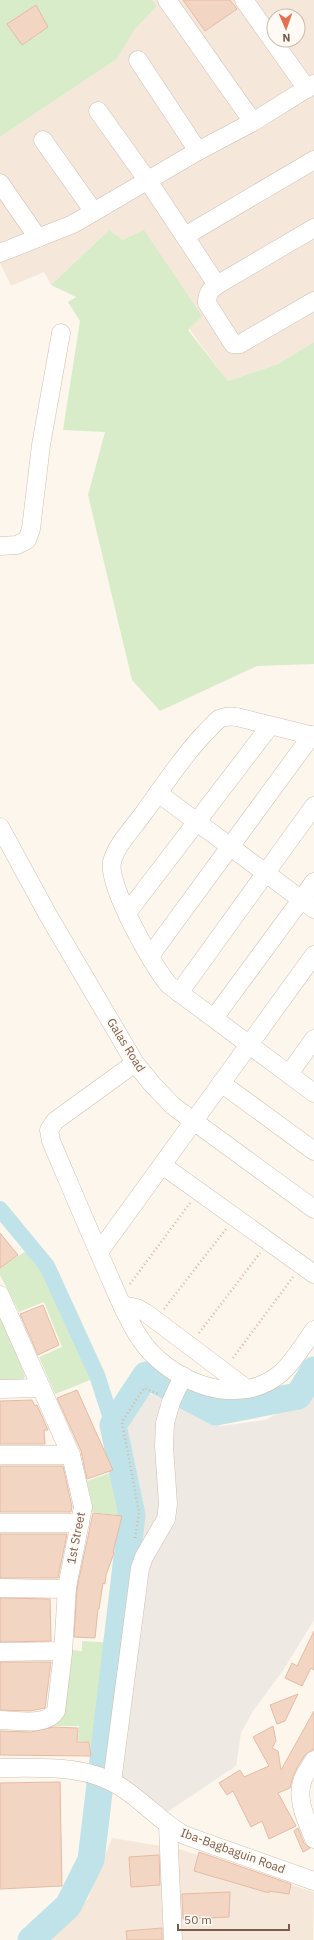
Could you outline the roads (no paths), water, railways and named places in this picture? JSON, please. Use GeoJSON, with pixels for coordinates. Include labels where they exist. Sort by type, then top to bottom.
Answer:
{"type":"FeatureCollection","features":[{"type":"Feature","properties":{"kind":"street"},"geometry":{"type":"LineString","coordinates":[[168,0],[253,122]]}},
{"type":"Feature","properties":{"kind":"street"},"geometry":{"type":"LineString","coordinates":[[0,253],[73,224],[198,151],[253,122],[310,86],[244,0]]}},
{"type":"Feature","properties":{"kind":"street"},"geometry":{"type":"LineString","coordinates":[[138,60],[198,151]]}},
{"type":"Feature","properties":{"kind":"street"},"geometry":{"type":"LineString","coordinates":[[98,111],[148,181],[217,285]]}},
{"type":"Feature","properties":{"kind":"street"},"geometry":{"type":"LineString","coordinates":[[43,140],[94,212]]}},
{"type":"Feature","properties":{"kind":"street"},"geometry":{"type":"LineString","coordinates":[[185,236],[314,160]]}},
{"type":"Feature","properties":{"kind":"street"},"geometry":{"type":"LineString","coordinates":[[0,184],[38,238]]}},
{"type":"Feature","properties":{"kind":"street"},"geometry":{"type":"LineString","coordinates":[[314,228],[217,285],[210,290],[207,297],[207,303],[233,344],[236,345],[314,301]]}},
{"type":"Feature","properties":{"kind":"street"},"geometry":{"type":"LineString","coordinates":[[0,546],[17,545],[27,540],[31,529],[41,445],[61,333]]}},
{"type":"Feature","properties":{"kind":"street"},"geometry":{"type":"LineString","coordinates":[[150,956],[313,736],[237,717],[231,716],[220,719],[194,744],[119,847],[112,863],[114,882],[127,913],[150,956],[160,974],[180,993],[314,1093]]}},
{"type":"Feature","properties":{"kind":"street"},"geometry":{"type":"LineString","coordinates":[[127,913],[270,726]]}},
{"type":"Feature","properties":{"kind":"street"},"geometry":{"type":"LineString","coordinates":[[158,793],[307,904]]}},
{"type":"Feature","properties":{"kind":"street"},"geometry":{"type":"LineString","coordinates":[[180,993],[314,806]]}},
{"type":"Feature","properties":{"kind":"street","name":"Galas Road"},"geometry":{"type":"LineString","coordinates":[[0,827],[48,914],[134,1063],[173,1106],[314,1209]]}},
{"type":"Feature","properties":{"kind":"street"},"geometry":{"type":"LineString","coordinates":[[214,1018],[307,904],[314,882]]}},
{"type":"Feature","properties":{"kind":"street"},"geometry":{"type":"LineString","coordinates":[[99,1252],[314,955]]}},
{"type":"Feature","properties":{"kind":"street"},"geometry":{"type":"LineString","coordinates":[[289,1074],[314,1039]]}},
{"type":"Feature","properties":{"kind":"street"},"geometry":{"type":"LineString","coordinates":[[134,1063],[55,1121],[49,1130],[51,1141],[121,1301],[132,1324],[149,1350],[182,1380],[226,1390],[247,1389],[265,1383],[281,1373],[313,1333]]}},
{"type":"Feature","properties":{"kind":"street"},"geometry":{"type":"LineString","coordinates":[[221,1083],[314,1151]]}},
{"type":"Feature","properties":{"kind":"street"},"geometry":{"type":"LineString","coordinates":[[162,1165],[308,1270]]}},
{"type":"Feature","properties":{"kind":"street","name":"1st Street"},"geometry":{"type":"LineString","coordinates":[[0,1296],[71,1455],[83,1507],[67,1589],[58,1705],[54,1715],[45,1720],[0,1720]]}},
{"type":"Feature","properties":{"kind":"street"},"geometry":{"type":"LineString","coordinates":[[121,1301],[137,1308],[151,1317],[247,1389]]}},
{"type":"Feature","properties":{"kind":"street"},"geometry":{"type":"LineString","coordinates":[[132,1324],[151,1317]]}},
{"type":"Feature","properties":{"kind":"street"},"geometry":{"type":"LineString","coordinates":[[112,1782],[140,1568],[144,1557],[166,1519],[168,1504],[164,1434],[165,1423],[171,1402],[182,1380]]}},
{"type":"Feature","properties":{"kind":"street"},"geometry":{"type":"LineString","coordinates":[[0,1389],[40,1388]]}},
{"type":"Feature","properties":{"kind":"street"},"geometry":{"type":"LineString","coordinates":[[0,1455],[71,1455]]}},
{"type":"Feature","properties":{"kind":"street"},"geometry":{"type":"LineString","coordinates":[[0,1523],[80,1523]]}},
{"type":"Feature","properties":{"kind":"street"},"geometry":{"type":"LineString","coordinates":[[0,1588],[67,1589]]}},
{"type":"Feature","properties":{"kind":"street"},"geometry":{"type":"LineString","coordinates":[[0,1652],[63,1651]]}},
{"type":"Feature","properties":{"kind":"street"},"geometry":{"type":"LineString","coordinates":[[314,1760],[303,1779],[301,1794],[302,1810],[314,1839]]}},
{"type":"Feature","properties":{"kind":"street","name":"Iba-Bagbaguin Road"},"geometry":{"type":"LineString","coordinates":[[0,1768],[62,1769],[101,1776],[124,1789],[168,1826],[184,1835],[314,1881]]}},
{"type":"Feature","properties":{"kind":"street"},"geometry":{"type":"LineString","coordinates":[[168,1826],[173,1940]]}},
{"type":"Feature","properties":{"kind":"waterway"},"geometry":{"type":"LineString","coordinates":[[0,1209],[47,1266],[97,1375],[113,1425]]}},
{"type":"Feature","properties":{"kind":"waterway"},"geometry":{"type":"LineString","coordinates":[[31,1940],[68,1906],[91,1860],[132,1515],[113,1425],[146,1375],[216,1412],[298,1396],[314,1370]]}}]}
